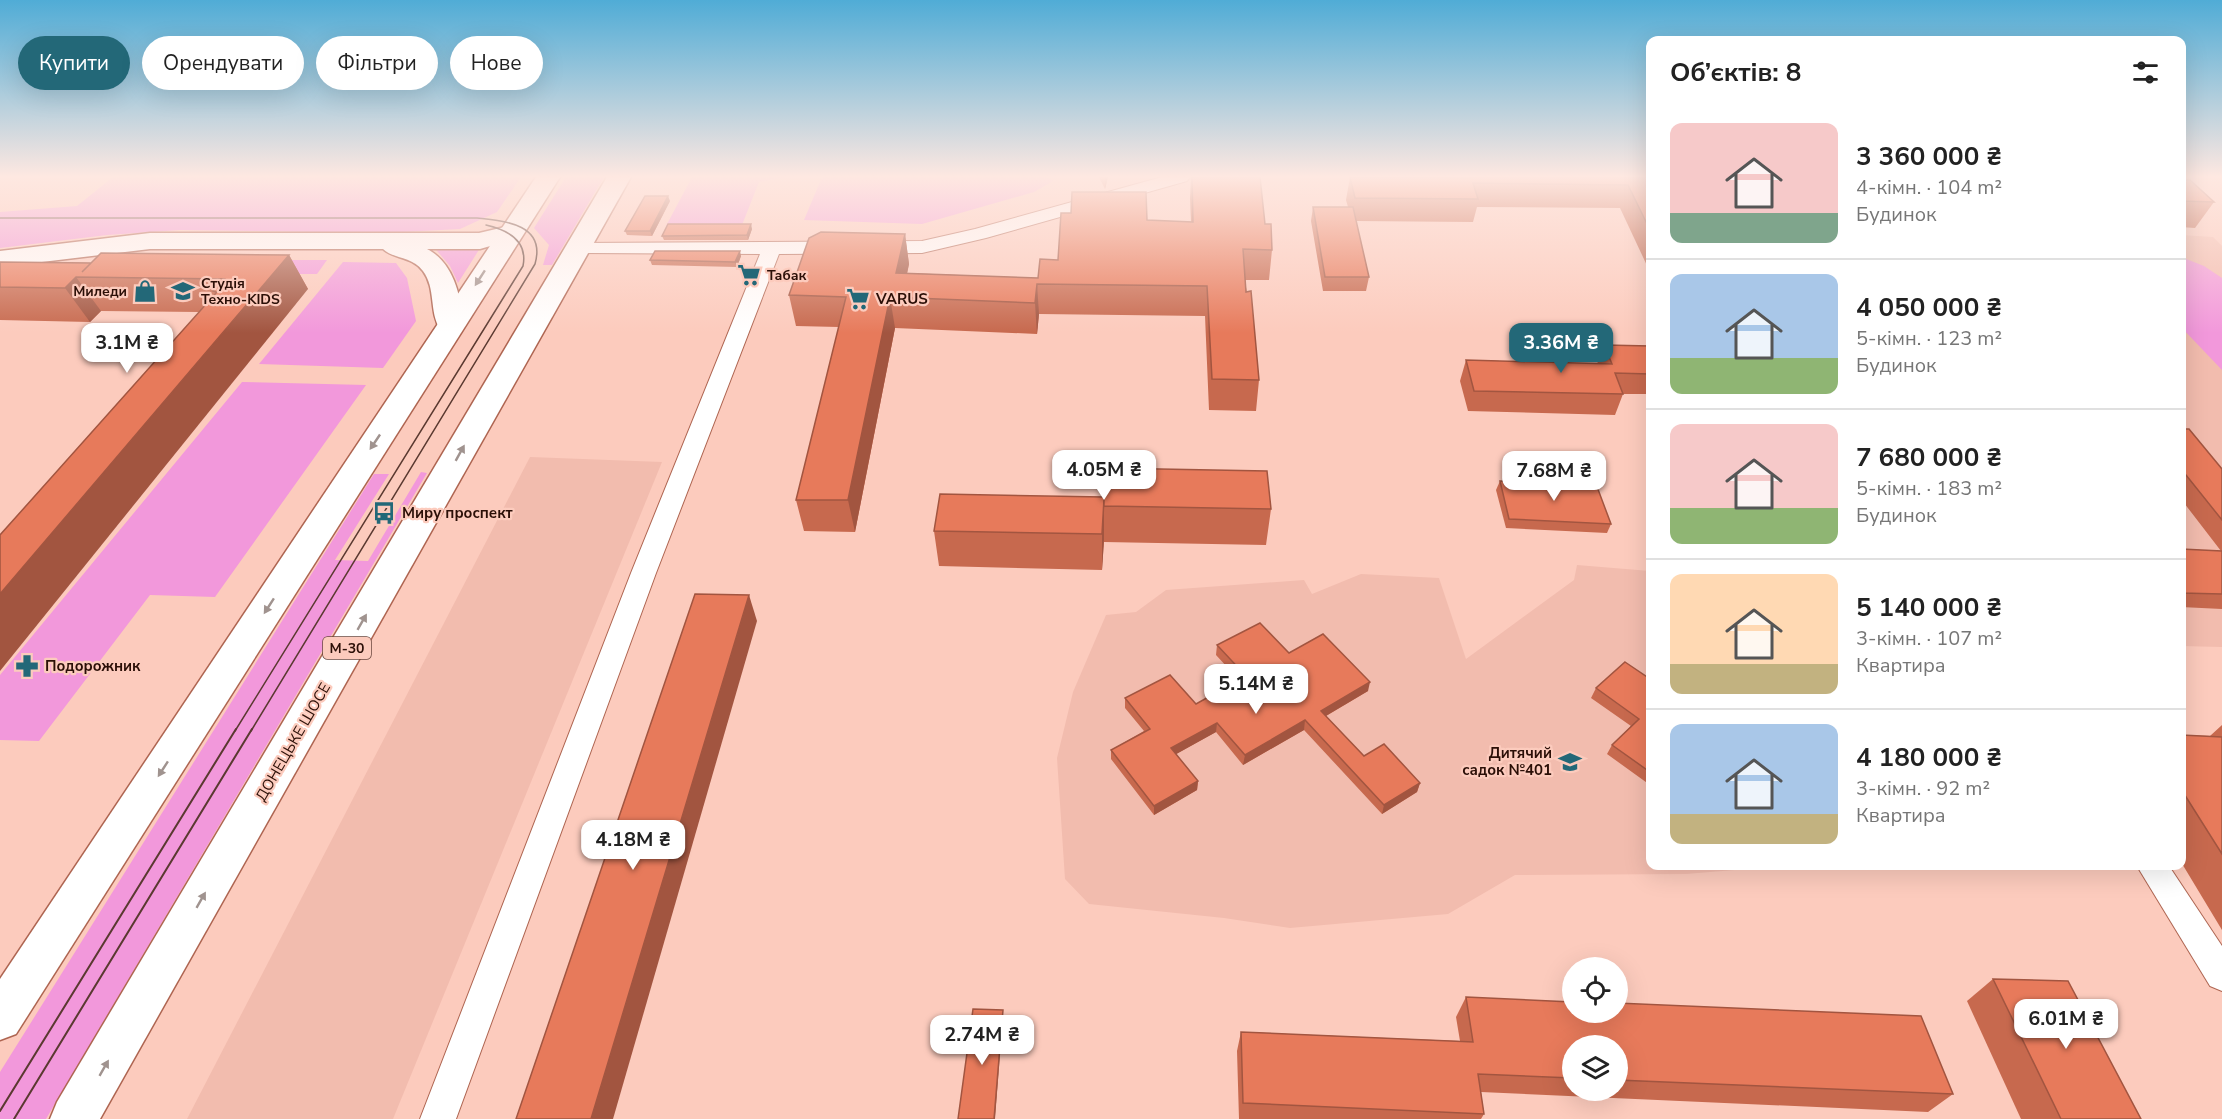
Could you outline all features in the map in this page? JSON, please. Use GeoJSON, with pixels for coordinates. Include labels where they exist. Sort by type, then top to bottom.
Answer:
{"type":"FeatureCollection","features":[{"type":"Feature","properties":{"kind":"main road"},"geometry":{"type":"LineString","coordinates":[[0,1018],[512,229]]}},
{"type":"Feature","properties":{"kind":"main road","name":"ДОНЕЦЬКЕ ШОСЕ"},"geometry":{"type":"LineString","coordinates":[[74,1119],[590,229]]}},
{"type":"Feature","properties":{"kind":"main road"},"geometry":{"type":"LineString","coordinates":[[0,258],[150,241],[369,243],[480,241],[509,233]]}},
{"type":"Feature","properties":{"kind":"main road"},"geometry":{"type":"LineString","coordinates":[[369,243],[414,250],[433,262],[448,306],[450,323]]}},
{"type":"Feature","properties":{"kind":"street"},"geometry":{"type":"LineString","coordinates":[[580,247],[922,247],[996,229]]}},
{"type":"Feature","properties":{"kind":"street"},"geometry":{"type":"LineString","coordinates":[[438,1119],[644,578],[685,461],[772,248]]}},
{"type":"Feature","properties":{"kind":"street"},"geometry":{"type":"LineString","coordinates":[[2155,870],[2222,975]]}},
{"type":"Feature","properties":{"kind":"shaded area"},"geometry":{"type":"Polygon","coordinates":[[[0,229],[456,229],[384,233],[180,230],[107,235],[0,248],[0,229]]]}},
{"type":"Feature","properties":{"kind":"shaded area"},"geometry":{"type":"Polygon","coordinates":[[[535,229],[573,229],[552,265],[543,265],[549,245],[535,229]]]}},
{"type":"Feature","properties":{"kind":"shaded area"},"geometry":{"type":"Polygon","coordinates":[[[2186,235],[2213,237],[2222,246],[2222,647],[2186,646],[2186,235]]]}},
{"type":"Feature","properties":{"kind":"shaded area"},"geometry":{"type":"Polygon","coordinates":[[[432,245],[482,245],[458,283],[450,266],[432,245]]]}},
{"type":"Feature","properties":{"kind":"shaded area"},"geometry":{"type":"Polygon","coordinates":[[[2186,259],[2204,266],[2222,278],[2222,370],[2186,332],[2186,259]]]}},
{"type":"Feature","properties":{"kind":"shaded area"},"geometry":{"type":"Polygon","coordinates":[[[291,260],[327,260],[317,274],[280,274],[291,260]]]}},
{"type":"Feature","properties":{"kind":"shaded area"},"geometry":{"type":"Polygon","coordinates":[[[343,262],[396,263],[407,278],[416,321],[383,368],[259,364],[343,262]]]}},
{"type":"Feature","properties":{"kind":"shaded area"},"geometry":{"type":"Polygon","coordinates":[[[242,382],[366,385],[215,597],[150,595],[39,741],[0,740],[0,675],[242,382]]]}},
{"type":"Feature","properties":{"kind":"shaded area"},"geometry":{"type":"Polygon","coordinates":[[[530,457],[662,462],[393,1119],[187,1119],[530,457]]]}},
{"type":"Feature","properties":{"kind":"shaded area"},"geometry":{"type":"Polygon","coordinates":[[[421,472],[427,473],[46,1119],[0,1119],[0,1072],[374,474],[389,474],[335,560],[368,561],[421,472]]]}},
{"type":"Feature","properties":{"kind":"shaded area"},"geometry":{"type":"Polygon","coordinates":[[[1577,565],[1646,571],[1646,870],[1735,870],[1686,874],[1515,875],[1448,914],[1290,928],[1224,918],[1089,904],[1065,879],[1057,758],[1073,692],[1106,615],[1136,612],[1166,590],[1304,580],[1312,594],[1361,574],[1439,578],[1466,659],[1574,580],[1577,565]]]}},
{"type":"Feature","properties":{"kind":"building"},"geometry":{"type":"Polygon","coordinates":[[[626,229],[651,229],[650,231],[625,231],[626,229]]]}},
{"type":"Feature","properties":{"kind":"building"},"geometry":{"type":"Polygon","coordinates":[[[665,229],[749,229],[747,235],[662,236],[665,229]]]}},
{"type":"Feature","properties":{"kind":"building"},"geometry":{"type":"Polygon","coordinates":[[[1060,229],[1271,229],[1272,250],[1243,249],[1246,292],[1251,291],[1259,380],[1212,379],[1207,286],[1037,284],[1035,303],[890,297],[848,500],[796,500],[846,297],[789,295],[809,238],[821,232],[905,234],[896,273],[1038,278],[1040,259],[1058,260],[1060,229]]]}},
{"type":"Feature","properties":{"kind":"building"},"geometry":{"type":"Polygon","coordinates":[[[1317,229],[1358,229],[1369,277],[1325,277],[1317,229]]]}},
{"type":"Feature","properties":{"kind":"building"},"geometry":{"type":"Polygon","coordinates":[[[655,251],[740,251],[735,262],[650,260],[655,251]]]}},
{"type":"Feature","properties":{"kind":"building"},"geometry":{"type":"Polygon","coordinates":[[[101,253],[289,255],[0,594],[0,535],[217,292],[213,291],[224,279],[76,277],[65,288],[0,287],[0,262],[91,263],[101,253]]]}},
{"type":"Feature","properties":{"kind":"building"},"geometry":{"type":"Polygon","coordinates":[[[1604,345],[1646,346],[1646,374],[1615,373],[1623,394],[1474,391],[1466,360],[1612,364],[1604,345]]]}},
{"type":"Feature","properties":{"kind":"building"},"geometry":{"type":"Polygon","coordinates":[[[2186,429],[2189,429],[2222,469],[2222,520],[2186,475],[2186,429]]]}},
{"type":"Feature","properties":{"kind":"building"},"geometry":{"type":"Polygon","coordinates":[[[1105,468],[1267,471],[1271,509],[1104,506],[1104,499],[1102,534],[934,531],[940,494],[1104,497],[1105,468]]]}},
{"type":"Feature","properties":{"kind":"building"},"geometry":{"type":"Polygon","coordinates":[[[1500,481],[1596,484],[1611,524],[1509,519],[1500,481]]]}},
{"type":"Feature","properties":{"kind":"building"},"geometry":{"type":"Polygon","coordinates":[[[2186,549],[2222,551],[2222,594],[2186,593],[2186,549]]]}},
{"type":"Feature","properties":{"kind":"building"},"geometry":{"type":"Polygon","coordinates":[[[695,594],[749,595],[591,1119],[516,1119],[695,594]]]}},
{"type":"Feature","properties":{"kind":"building"},"geometry":{"type":"Polygon","coordinates":[[[1260,623],[1289,653],[1323,634],[1370,682],[1321,711],[1364,756],[1384,744],[1420,783],[1384,805],[1305,720],[1245,755],[1217,723],[1171,748],[1198,781],[1154,806],[1111,750],[1150,729],[1125,698],[1170,675],[1196,704],[1246,676],[1217,645],[1260,623]]]}},
{"type":"Feature","properties":{"kind":"building"},"geometry":{"type":"Polygon","coordinates":[[[1625,662],[1646,676],[1646,769],[1612,745],[1639,719],[1596,688],[1625,662]]]}},
{"type":"Feature","properties":{"kind":"building"},"geometry":{"type":"Polygon","coordinates":[[[2186,735],[2222,737],[2222,854],[2186,797],[2186,735]]]}},
{"type":"Feature","properties":{"kind":"building"},"geometry":{"type":"Polygon","coordinates":[[[1993,979],[2068,981],[2141,1119],[2061,1119],[1993,979]]]}},
{"type":"Feature","properties":{"kind":"building"},"geometry":{"type":"Polygon","coordinates":[[[1466,997],[1562,1002],[1562,1023],[1628,1023],[1628,1003],[1921,1016],[1953,1094],[1628,1080],[1628,1035],[1562,1035],[1562,1078],[1478,1074],[1484,1114],[1243,1103],[1241,1032],[1473,1042],[1466,997]]]}},
{"type":"Feature","properties":{"kind":"building"},"geometry":{"type":"Polygon","coordinates":[[[973,1009],[1003,1010],[994,1119],[958,1119],[973,1009]]]}},
{"type":"Feature","properties":{"kind":"tram line"},"geometry":{"type":"LineString","coordinates":[[235,731],[523,266],[524,257],[519,243],[500,229]]}},
{"type":"Feature","properties":{"kind":"tram line"},"geometry":{"type":"LineString","coordinates":[[251,731],[535,264],[537,251],[535,241],[523,229]]}},
{"type":"Feature","properties":{"kind":"tram line"},"geometry":{"type":"LineString","coordinates":[[0,1111],[236,729]]}},
{"type":"Feature","properties":{"kind":"tram line"},"geometry":{"type":"LineString","coordinates":[[14,1119],[252,729]]}},
{"type":"Feature","properties":{"kind":"place","name":"Табак"},"geometry":{"type":"Point","coordinates":[749,275]}},
{"type":"Feature","properties":{"kind":"place","name":"Миледи"},"geometry":{"type":"Point","coordinates":[145,291]}},
{"type":"Feature","properties":{"kind":"place","name":"Студія Техно-KIDS"},"geometry":{"type":"Point","coordinates":[183,291]}},
{"type":"Feature","properties":{"kind":"place","name":"VARUS"},"geometry":{"type":"Point","coordinates":[858,299]}},
{"type":"Feature","properties":{"kind":"place","name":"Миру проспект"},"geometry":{"type":"Point","coordinates":[384,513]}},
{"type":"Feature","properties":{"kind":"place","name":"Подорожник"},"geometry":{"type":"Point","coordinates":[27,666]}},
{"type":"Feature","properties":{"kind":"place","name":"Дитячий садок №401"},"geometry":{"type":"Point","coordinates":[1570,762]}}]}
